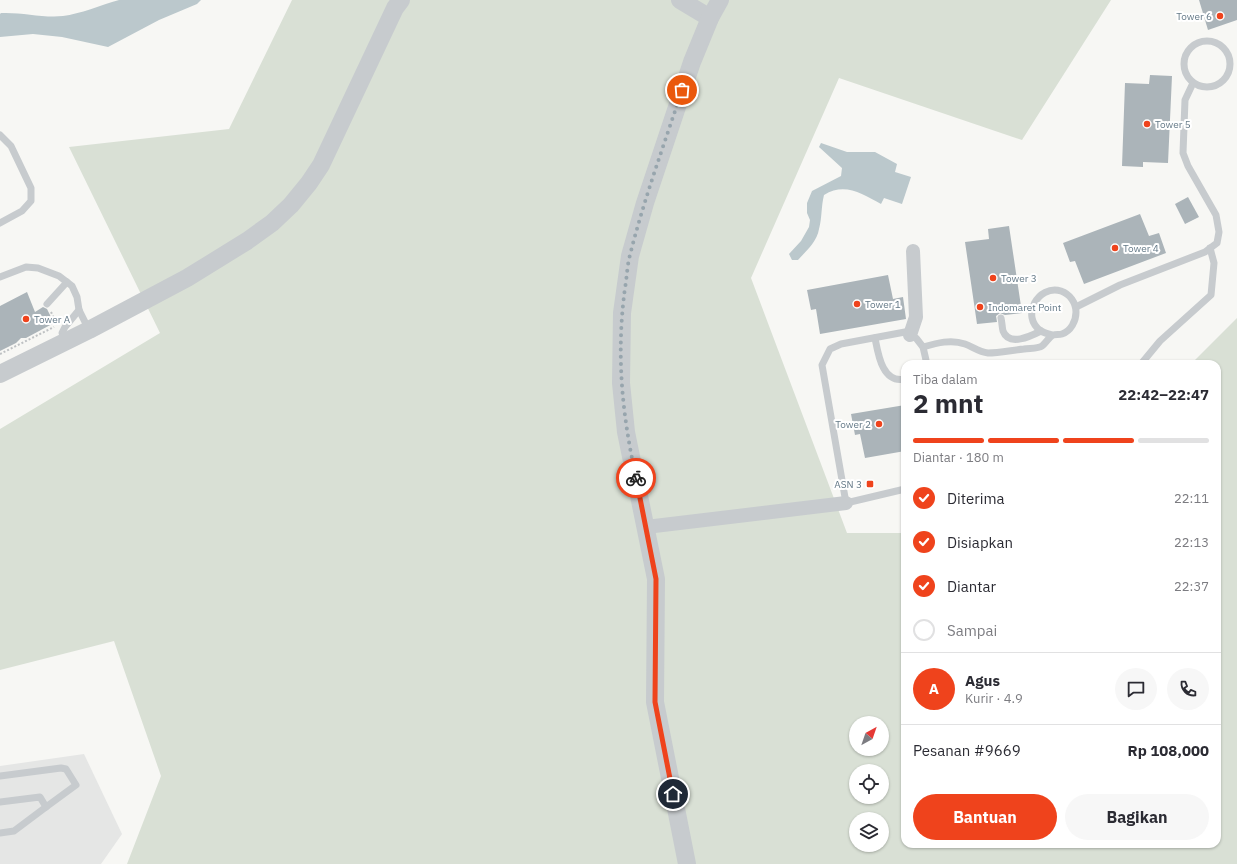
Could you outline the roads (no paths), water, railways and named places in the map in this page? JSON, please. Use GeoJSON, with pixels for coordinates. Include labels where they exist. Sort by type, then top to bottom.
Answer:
{"type":"FeatureCollection","features":[{"type":"Feature","properties":{"kind":"street"},"geometry":{"type":"LineString","coordinates":[[0,374],[89,330],[187,278],[247,241],[272,223],[291,205],[321,165],[395,8],[401,0]]}},
{"type":"Feature","properties":{"kind":"street"},"geometry":{"type":"LineString","coordinates":[[680,0],[710,18]]}},
{"type":"Feature","properties":{"kind":"street"},"geometry":{"type":"LineString","coordinates":[[687,864],[655,702],[656,579],[626,432],[621,383],[622,313],[630,256],[645,203],[692,62],[710,18],[720,0]]}},
{"type":"Feature","properties":{"kind":"street"},"geometry":{"type":"LineString","coordinates":[[910,335],[916,317],[913,251]]}},
{"type":"Feature","properties":{"kind":"street"},"geometry":{"type":"LineString","coordinates":[[646,527],[846,503]]}},
{"type":"Feature","properties":{"kind":"lane"},"geometry":{"type":"LineString","coordinates":[[1209,40],[1220,44],[1228,54],[1230,66],[1226,77],[1217,85],[1205,88],[1193,83],[1185,74],[1183,62],[1187,50],[1197,42],[1209,40]]}},
{"type":"Feature","properties":{"kind":"lane"},"geometry":{"type":"LineString","coordinates":[[1076,307],[1120,285],[1205,252],[1217,243],[1219,232],[1216,215],[1188,166],[1183,153],[1185,100],[1193,83]]}},
{"type":"Feature","properties":{"kind":"lane"},"geometry":{"type":"LineString","coordinates":[[0,135],[11,146],[31,188],[30,201],[22,211],[0,223]]}},
{"type":"Feature","properties":{"kind":"lane"},"geometry":{"type":"LineString","coordinates":[[1145,360],[1160,341],[1211,295],[1214,262],[1210,248]]}},
{"type":"Feature","properties":{"kind":"lane"},"geometry":{"type":"LineString","coordinates":[[0,277],[26,267],[38,268],[59,276],[72,286],[77,297],[79,310],[89,330]]}},
{"type":"Feature","properties":{"kind":"lane"},"geometry":{"type":"LineString","coordinates":[[47,304],[67,282]]}},
{"type":"Feature","properties":{"kind":"lane"},"geometry":{"type":"LineString","coordinates":[[1051,290],[1062,291],[1071,297],[1076,307],[1076,317],[1071,327],[1063,334],[1052,335],[1041,331],[1034,323],[1031,312],[1034,302],[1041,294],[1051,290]]}},
{"type":"Feature","properties":{"kind":"lane"},"geometry":{"type":"LineString","coordinates":[[66,341],[62,333],[64,327],[79,310]]}},
{"type":"Feature","properties":{"kind":"lane"},"geometry":{"type":"LineString","coordinates":[[1002,318],[1003,331],[1007,337],[1017,340],[1028,338],[1041,331]]}},
{"type":"Feature","properties":{"kind":"lane"},"geometry":{"type":"LineString","coordinates":[[901,490],[846,503],[822,365],[830,349],[841,344],[905,332],[916,338],[923,347],[926,360]]}},
{"type":"Feature","properties":{"kind":"lane"},"geometry":{"type":"LineString","coordinates":[[923,347],[940,342],[954,342],[965,344],[978,351],[988,353],[1042,347],[1052,335]]}},
{"type":"Feature","properties":{"kind":"lane"},"geometry":{"type":"LineString","coordinates":[[875,338],[879,359],[884,370],[892,377],[901,380]]}},
{"type":"Feature","properties":{"kind":"lane"},"geometry":{"type":"LineString","coordinates":[[0,776],[61,768],[66,769],[76,785],[14,831],[0,833]]}},
{"type":"Feature","properties":{"kind":"lane"},"geometry":{"type":"LineString","coordinates":[[0,802],[40,797],[46,807]]}},
{"type":"Feature","properties":{"kind":"place","name":"Tower 6"},"geometry":{"type":"Point","coordinates":[1220,16]}},
{"type":"Feature","properties":{"kind":"place","name":"Tower 5"},"geometry":{"type":"Point","coordinates":[1147,124]}},
{"type":"Feature","properties":{"kind":"place","name":"Tower 4"},"geometry":{"type":"Point","coordinates":[1115,248]}},
{"type":"Feature","properties":{"kind":"place","name":"Tower 3"},"geometry":{"type":"Point","coordinates":[993,278]}},
{"type":"Feature","properties":{"kind":"place","name":"Tower 1"},"geometry":{"type":"Point","coordinates":[857,304]}},
{"type":"Feature","properties":{"kind":"place","name":"Indomaret Point"},"geometry":{"type":"Point","coordinates":[980,307]}},
{"type":"Feature","properties":{"kind":"place","name":"Tower A"},"geometry":{"type":"Point","coordinates":[26,319]}},
{"type":"Feature","properties":{"kind":"place","name":"Tower 2"},"geometry":{"type":"Point","coordinates":[879,424]}},
{"type":"Feature","properties":{"kind":"place","name":"ASN 3"},"geometry":{"type":"Point","coordinates":[870,484]}}]}
